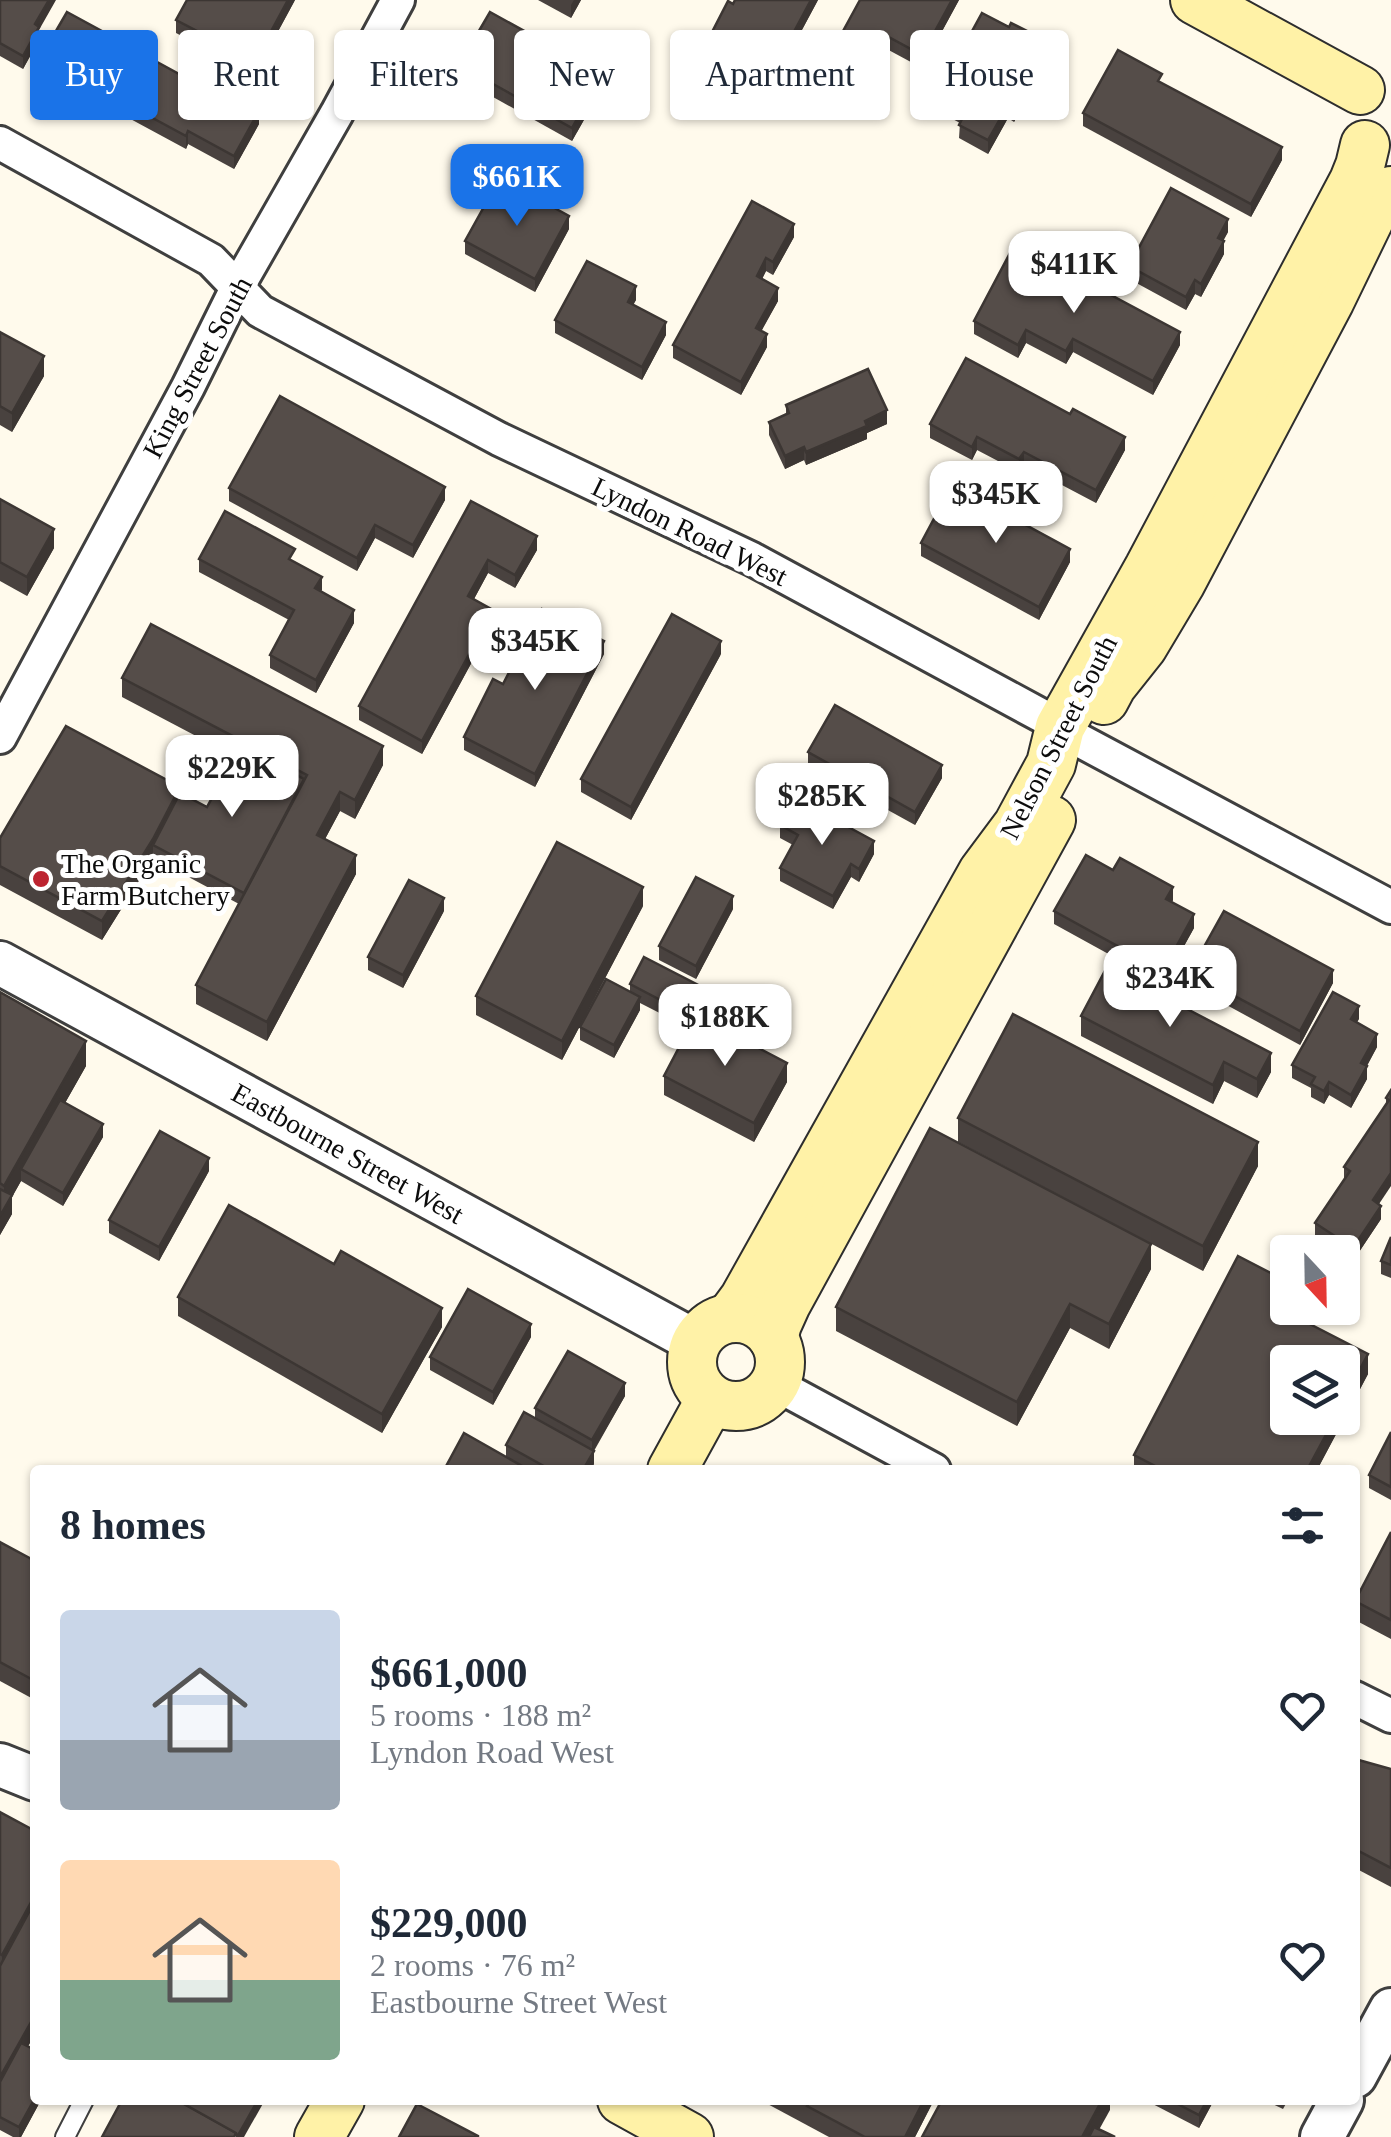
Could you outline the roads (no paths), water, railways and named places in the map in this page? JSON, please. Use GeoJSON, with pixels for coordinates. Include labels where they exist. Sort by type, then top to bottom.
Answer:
{"type":"FeatureCollection","features":[{"type":"Feature","properties":{"kind":"main road"},"geometry":{"type":"LineString","coordinates":[[1195,0],[1376,78],[1355,104],[1356,123],[1378,156]]}},
{"type":"Feature","properties":{"kind":"main road","name":"Nelson Street South"},"geometry":{"type":"LineString","coordinates":[[774,1361],[776,1324],[786,1304],[1073,777],[1071,734],[1148,568],[1360,166],[1378,156]]}},
{"type":"Feature","properties":{"kind":"main road","name":"Nelson Street South"},"geometry":{"type":"LineString","coordinates":[[713,1330],[752,1286],[982,872],[1018,825],[1071,734],[1143,646],[1180,584],[1378,203],[1391,190]]}},
{"type":"Feature","properties":{"kind":"main road"},"geometry":{"type":"LineString","coordinates":[[744,1318],[769,1331],[774,1361],[766,1395],[739,1406],[725,1404],[702,1390],[692,1367],[692,1354],[713,1330],[744,1318]]}},
{"type":"Feature","properties":{"kind":"main road"},"geometry":{"type":"LineString","coordinates":[[675,1465],[712,1398]]}},
{"type":"Feature","properties":{"kind":"main road"},"geometry":{"type":"LineString","coordinates":[[319,2137],[337,2105]]}},
{"type":"Feature","properties":{"kind":"main road"},"geometry":{"type":"LineString","coordinates":[[631,2105],[689,2137]]}},
{"type":"Feature","properties":{"kind":"street","name":"King Street South"},"geometry":{"type":"LineString","coordinates":[[0,737],[237,288],[398,0]]}},
{"type":"Feature","properties":{"kind":"street","name":"Lyndon Road West"},"geometry":{"type":"LineString","coordinates":[[0,144],[211,260],[260,311],[498,439],[752,559],[1391,907]]}},
{"type":"Feature","properties":{"kind":"street","name":"Eastbourne Street West"},"geometry":{"type":"LineString","coordinates":[[0,962],[713,1330]]}},
{"type":"Feature","properties":{"kind":"street"},"geometry":{"type":"LineString","coordinates":[[774,1361],[927,1465]]}},
{"type":"Feature","properties":{"kind":"street"},"geometry":{"type":"LineString","coordinates":[[1360,1700],[1391,1716]]}},
{"type":"Feature","properties":{"kind":"street"},"geometry":{"type":"LineString","coordinates":[[0,1765],[30,1778]]}},
{"type":"Feature","properties":{"kind":"street"},"geometry":{"type":"LineString","coordinates":[[1360,2067],[1391,2010]]}},
{"type":"Feature","properties":{"kind":"street"},"geometry":{"type":"LineString","coordinates":[[1322,2137],[1339,2105]]}},
{"type":"Feature","properties":{"kind":"lane"},"geometry":{"type":"LineString","coordinates":[[64,2137],[81,2105]]}},
{"type":"Feature","properties":{"kind":"place","name":"The Organic Farm Butchery"},"geometry":{"type":"Point","coordinates":[41,879]}}]}
